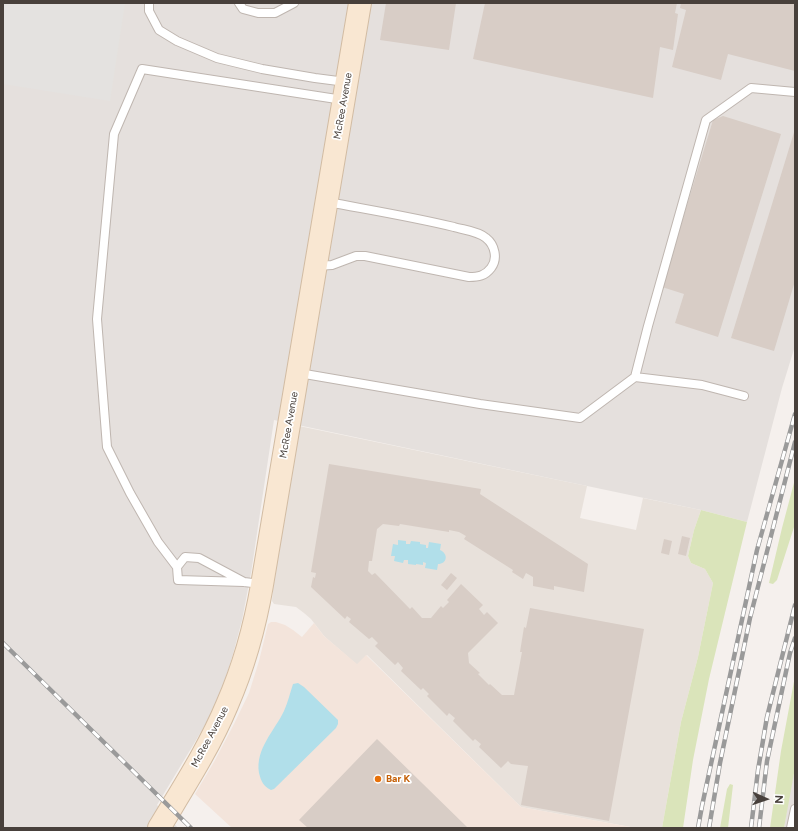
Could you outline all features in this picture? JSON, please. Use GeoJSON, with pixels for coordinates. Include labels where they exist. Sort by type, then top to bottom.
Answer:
{"type":"FeatureCollection","features":[{"type":"Feature","properties":{"kind":"main road","name":"McRee Avenue"},"geometry":{"type":"LineString","coordinates":[[159,828],[206,748],[227,706],[240,673],[251,638],[257,611],[253,583],[298,373],[360,3]]}},
{"type":"Feature","properties":{"kind":"lane"},"geometry":{"type":"LineString","coordinates":[[149,3],[148,11],[159,30],[178,41],[217,58],[262,69],[315,78],[346,91]]}},
{"type":"Feature","properties":{"kind":"lane"},"geometry":{"type":"LineString","coordinates":[[238,3],[243,9],[258,13],[275,13],[294,3]]}},
{"type":"Feature","properties":{"kind":"lane"},"geometry":{"type":"LineString","coordinates":[[253,583],[178,580],[177,567],[155,535],[130,493],[107,447],[97,319],[114,134],[142,69],[346,91]]}},
{"type":"Feature","properties":{"kind":"lane"},"geometry":{"type":"LineString","coordinates":[[298,373],[480,404],[580,418],[635,377],[706,120],[751,88],[795,92]]}},
{"type":"Feature","properties":{"kind":"lane"},"geometry":{"type":"LineString","coordinates":[[316,266],[332,265],[356,256],[365,256],[469,277],[481,276],[488,272],[495,259],[494,248],[487,238],[478,234],[434,222],[327,201]]}},
{"type":"Feature","properties":{"kind":"lane"},"geometry":{"type":"LineString","coordinates":[[635,377],[702,385],[744,396]]}},
{"type":"Feature","properties":{"kind":"lane"},"geometry":{"type":"LineString","coordinates":[[177,567],[185,557],[199,558],[253,583]]}},
{"type":"Feature","properties":{"kind":"lane"},"geometry":{"type":"LineString","coordinates":[[791,828],[795,809]]}},
{"type":"Feature","properties":{"kind":"shaded area"},"geometry":{"type":"Polygon","coordinates":[[[3,3],[795,3],[795,346],[782,388],[747,522],[701,510],[274,420],[251,573],[242,620],[233,654],[222,690],[210,717],[157,805],[178,828],[3,828],[3,3]]]}},
{"type":"Feature","properties":{"kind":"shaded area"},"geometry":{"type":"Polygon","coordinates":[[[3,3],[125,3],[110,101],[3,84],[3,3]]]}},
{"type":"Feature","properties":{"kind":"shaded area"},"geometry":{"type":"Polygon","coordinates":[[[299,426],[587,486],[580,518],[636,530],[643,498],[701,510],[694,530],[688,556],[691,563],[705,569],[713,583],[698,657],[681,722],[662,828],[636,828],[521,807],[367,655],[357,665],[324,636],[311,619],[296,607],[274,604],[272,601],[273,589],[299,426]]]}},
{"type":"Feature","properties":{"kind":"shaded area"},"geometry":{"type":"Polygon","coordinates":[[[271,622],[285,625],[302,637],[314,623],[324,636],[357,664],[366,655],[521,807],[636,828],[232,828],[195,794],[214,762],[249,693],[268,624],[271,622]]]}},
{"type":"Feature","properties":{"kind":"shaded area"},"geometry":{"type":"Polygon","coordinates":[[[795,768],[795,828],[784,828],[789,796],[795,768]]]}},
{"type":"Feature","properties":{"kind":"green space"},"geometry":{"type":"Polygon","coordinates":[[[795,479],[795,524],[777,580],[773,584],[769,583],[795,479]]]}},
{"type":"Feature","properties":{"kind":"green space"},"geometry":{"type":"Polygon","coordinates":[[[701,510],[747,522],[709,679],[693,760],[683,828],[662,828],[681,722],[698,657],[713,583],[705,569],[691,563],[688,556],[694,530],[701,510]]]}},
{"type":"Feature","properties":{"kind":"green space"},"geometry":{"type":"Polygon","coordinates":[[[795,676],[795,768],[784,828],[770,828],[781,751],[795,676]]]}},
{"type":"Feature","properties":{"kind":"green space"},"geometry":{"type":"Polygon","coordinates":[[[730,784],[733,785],[728,828],[720,828],[727,789],[730,784]]]}},
{"type":"Feature","properties":{"kind":"water"},"geometry":{"type":"Polygon","coordinates":[[[398,540],[406,541],[406,544],[410,544],[411,541],[420,542],[420,544],[426,545],[426,548],[428,548],[429,542],[441,544],[440,550],[446,556],[445,561],[438,564],[437,570],[425,568],[426,563],[423,562],[423,565],[416,565],[408,564],[408,560],[404,560],[403,563],[394,561],[395,556],[391,556],[393,544],[398,545],[398,540]]]}},
{"type":"Feature","properties":{"kind":"water"},"geometry":{"type":"Polygon","coordinates":[[[298,683],[338,720],[338,724],[336,728],[274,789],[271,790],[264,785],[259,773],[260,756],[267,740],[284,711],[293,684],[298,683]]]}},
{"type":"Feature","properties":{"kind":"building"},"geometry":{"type":"Polygon","coordinates":[[[386,3],[456,3],[449,50],[380,40],[386,3]]]}},
{"type":"Feature","properties":{"kind":"building"},"geometry":{"type":"Polygon","coordinates":[[[485,3],[677,3],[675,13],[678,14],[673,50],[660,47],[653,98],[473,59],[485,3]]]}},
{"type":"Feature","properties":{"kind":"building"},"geometry":{"type":"Polygon","coordinates":[[[681,3],[795,3],[795,71],[728,54],[721,80],[672,67],[686,10],[680,8],[681,3]]]}},
{"type":"Feature","properties":{"kind":"building"},"geometry":{"type":"Polygon","coordinates":[[[723,116],[781,134],[718,337],[675,323],[684,294],[662,287],[713,120],[723,116]]]}},
{"type":"Feature","properties":{"kind":"building"},"geometry":{"type":"Polygon","coordinates":[[[795,129],[795,281],[774,351],[731,338],[795,129]]]}},
{"type":"Feature","properties":{"kind":"building"},"geometry":{"type":"Polygon","coordinates":[[[329,464],[481,489],[480,494],[588,564],[584,592],[554,586],[554,590],[533,586],[533,577],[526,573],[523,579],[512,572],[513,570],[464,539],[466,536],[459,532],[449,530],[449,532],[400,524],[399,526],[383,524],[377,529],[372,561],[369,561],[368,571],[372,575],[375,573],[410,609],[412,607],[422,618],[431,618],[441,606],[443,608],[449,602],[447,600],[461,584],[483,605],[479,609],[484,615],[487,612],[498,623],[468,653],[469,663],[480,673],[478,674],[489,685],[490,684],[502,695],[514,695],[522,652],[520,652],[524,627],[526,628],[530,608],[644,629],[609,821],[521,805],[528,766],[511,764],[508,761],[501,768],[479,747],[481,744],[475,739],[473,741],[453,721],[455,718],[449,713],[447,716],[427,696],[429,694],[423,688],[421,690],[401,671],[403,668],[398,662],[395,665],[375,646],[378,643],[372,637],[369,639],[349,622],[351,619],[347,616],[345,619],[311,587],[313,577],[315,578],[316,573],[311,572],[329,464]]]}},
{"type":"Feature","properties":{"kind":"building"},"geometry":{"type":"Polygon","coordinates":[[[682,536],[690,538],[686,556],[678,554],[682,536]]]}},
{"type":"Feature","properties":{"kind":"building"},"geometry":{"type":"Polygon","coordinates":[[[664,539],[672,541],[669,555],[661,553],[664,539]]]}},
{"type":"Feature","properties":{"kind":"building"},"geometry":{"type":"Polygon","coordinates":[[[451,573],[457,578],[447,590],[441,585],[451,573]]]}},
{"type":"Feature","properties":{"kind":"building","name":"Bar K"},"geometry":{"type":"Polygon","coordinates":[[[377,739],[468,828],[308,828],[299,820],[377,739]]]}},
{"type":"Feature","properties":{"kind":"railway"},"geometry":{"type":"LineString","coordinates":[[698,828],[757,550],[795,414]]}},
{"type":"Feature","properties":{"kind":"railway"},"geometry":{"type":"LineString","coordinates":[[709,828],[720,763],[750,618],[795,442]]}},
{"type":"Feature","properties":{"kind":"railway"},"geometry":{"type":"LineString","coordinates":[[751,828],[758,770],[767,717],[795,605]]}},
{"type":"Feature","properties":{"kind":"railway"},"geometry":{"type":"LineString","coordinates":[[759,828],[767,761],[790,653],[795,638]]}},
{"type":"Feature","properties":{"kind":"railway"},"geometry":{"type":"LineString","coordinates":[[3,643],[191,828]]}},
{"type":"Feature","properties":{"kind":"place","name":"Bar K"},"geometry":{"type":"Point","coordinates":[378,779]}}]}
